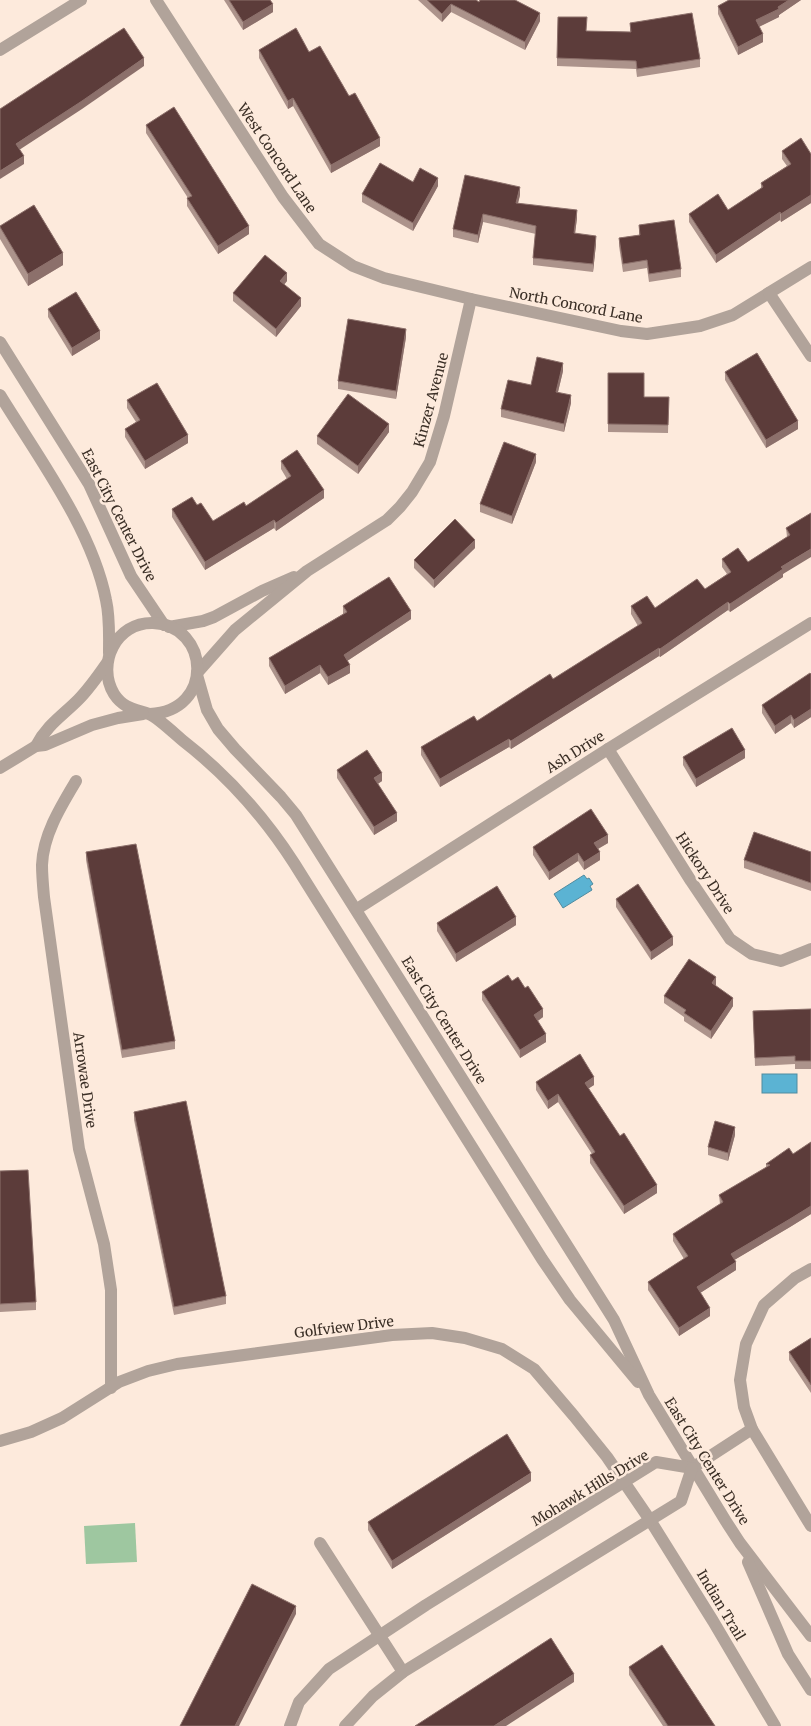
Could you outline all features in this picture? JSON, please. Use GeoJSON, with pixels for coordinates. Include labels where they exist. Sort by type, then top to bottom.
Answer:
{"type":"FeatureCollection","features":[{"type":"Feature","properties":{"kind":"street"},"geometry":{"type":"LineString","coordinates":[[0,50],[81,0]]}},
{"type":"Feature","properties":{"kind":"street","name":"West Concord Lane"},"geometry":{"type":"LineString","coordinates":[[156,0],[282,197],[319,244],[353,266],[384,278],[471,299]]}},
{"type":"Feature","properties":{"kind":"street","name":"North Concord Lane"},"geometry":{"type":"LineString","coordinates":[[471,299],[621,331],[646,334],[700,326],[733,314],[811,267]]}},
{"type":"Feature","properties":{"kind":"street"},"geometry":{"type":"LineString","coordinates":[[769,293],[811,356]]}},
{"type":"Feature","properties":{"kind":"street","name":"Kinzer Avenue"},"geometry":{"type":"LineString","coordinates":[[197,674],[236,630],[307,571],[387,520],[412,492],[430,462],[444,416],[471,299]]}},
{"type":"Feature","properties":{"kind":"street","name":"East City Center Drive"},"geometry":{"type":"LineString","coordinates":[[0,342],[89,484],[131,576],[167,626]]}},
{"type":"Feature","properties":{"kind":"street"},"geometry":{"type":"LineString","coordinates":[[0,396],[55,483],[90,548],[99,572],[106,601],[109,628],[107,674],[110,686],[124,704],[134,711],[147,714]]}},
{"type":"Feature","properties":{"kind":"street","name":"Kinzer Avenue"},"geometry":{"type":"LineString","coordinates":[[167,626],[203,621],[214,617],[262,591],[307,571]]}},
{"type":"Feature","properties":{"kind":"street"},"geometry":{"type":"LineString","coordinates":[[0,768],[36,746],[45,745],[92,725],[118,718],[161,714],[172,710],[181,704],[192,691],[197,674],[197,660],[192,646],[182,635],[167,626],[152,623],[130,629],[121,635],[114,644],[93,684],[48,727],[36,746]]}},
{"type":"Feature","properties":{"kind":"street","name":"Ash Drive"},"geometry":{"type":"LineString","coordinates":[[357,909],[608,749],[811,623]]}},
{"type":"Feature","properties":{"kind":"street","name":"East City Center Drive"},"geometry":{"type":"LineString","coordinates":[[197,674],[207,710],[213,723],[234,749],[292,810],[357,909],[614,1320],[649,1395],[692,1468],[740,1543],[811,1636]]}},
{"type":"Feature","properties":{"kind":"street","name":"East City Center Drive"},"geometry":{"type":"LineString","coordinates":[[147,714],[188,744],[252,807],[271,829],[542,1259],[570,1300],[649,1395]]}},
{"type":"Feature","properties":{"kind":"street","name":"Hickory Drive"},"geometry":{"type":"LineString","coordinates":[[608,749],[730,939],[752,954],[781,961],[811,949]]}},
{"type":"Feature","properties":{"kind":"street","name":"Arrowae Drive"},"geometry":{"type":"LineString","coordinates":[[76,781],[57,814],[48,836],[42,864],[44,896],[79,1149],[104,1244],[110,1290],[111,1388]]}},
{"type":"Feature","properties":{"kind":"street"},"geometry":{"type":"LineString","coordinates":[[811,1269],[794,1278],[764,1305],[746,1344],[740,1380],[744,1407],[752,1429],[811,1526]]}},
{"type":"Feature","properties":{"kind":"street","name":"Golfview Drive"},"geometry":{"type":"LineString","coordinates":[[0,1441],[31,1432],[62,1418],[119,1382],[148,1371],[178,1364],[392,1335],[432,1333],[465,1338],[502,1349],[534,1369],[574,1416],[625,1482],[638,1502]]}},
{"type":"Feature","properties":{"kind":"street"},"geometry":{"type":"LineString","coordinates":[[345,1726],[373,1696],[403,1672],[681,1501],[692,1468],[752,1429]]}},
{"type":"Feature","properties":{"kind":"street","name":"Mohawk Hills Drive"},"geometry":{"type":"LineString","coordinates":[[290,1726],[299,1702],[329,1669],[426,1605],[656,1462],[692,1468]]}},
{"type":"Feature","properties":{"kind":"street","name":"Indian Trail"},"geometry":{"type":"LineString","coordinates":[[638,1502],[713,1621],[775,1726]]}},
{"type":"Feature","properties":{"kind":"street"},"geometry":{"type":"LineString","coordinates":[[320,1543],[403,1672]]}},
{"type":"Feature","properties":{"kind":"street","name":"East City Center Drive"},"geometry":{"type":"LineString","coordinates":[[740,1543],[788,1654],[811,1690]]}},
{"type":"Feature","properties":{"kind":"green space"},"geometry":{"type":"Polygon","coordinates":[[[135,1523],[137,1562],[86,1564],[84,1526],[135,1523]]]}},
{"type":"Feature","properties":{"kind":"water"},"geometry":{"type":"Polygon","coordinates":[[[584,875],[593,884],[590,886],[592,890],[563,908],[554,894],[584,875]]]}},
{"type":"Feature","properties":{"kind":"water"},"geometry":{"type":"Polygon","coordinates":[[[762,1074],[797,1074],[797,1093],[762,1093],[762,1074]]]}},
{"type":"Feature","properties":{"kind":"building"},"geometry":{"type":"Polygon","coordinates":[[[229,0],[270,0],[273,4],[243,22],[229,0]]]}},
{"type":"Feature","properties":{"kind":"building"},"geometry":{"type":"Polygon","coordinates":[[[427,0],[476,0],[479,2],[480,0],[515,0],[540,13],[525,42],[451,4],[442,14],[427,0]]]}},
{"type":"Feature","properties":{"kind":"building"},"geometry":{"type":"Polygon","coordinates":[[[729,0],[789,0],[778,7],[779,9],[756,20],[763,34],[738,47],[718,6],[729,0]]]}},
{"type":"Feature","properties":{"kind":"building"},"geometry":{"type":"Polygon","coordinates":[[[692,13],[700,59],[637,69],[636,61],[557,58],[558,17],[587,17],[586,31],[631,32],[630,23],[692,13]]]}},
{"type":"Feature","properties":{"kind":"building"},"geometry":{"type":"Polygon","coordinates":[[[124,28],[144,58],[16,144],[24,156],[0,171],[0,109],[124,28]]]}},
{"type":"Feature","properties":{"kind":"building"},"geometry":{"type":"Polygon","coordinates":[[[296,28],[309,52],[320,46],[349,96],[355,93],[380,138],[331,165],[293,98],[288,101],[259,50],[296,28]]]}},
{"type":"Feature","properties":{"kind":"building"},"geometry":{"type":"Polygon","coordinates":[[[174,107],[249,226],[218,246],[187,198],[192,196],[146,125],[174,107]]]}},
{"type":"Feature","properties":{"kind":"building"},"geometry":{"type":"Polygon","coordinates":[[[801,138],[811,154],[811,195],[781,214],[780,212],[716,255],[689,214],[718,194],[728,210],[763,187],[761,183],[791,164],[782,151],[801,138]]]}},
{"type":"Feature","properties":{"kind":"building"},"geometry":{"type":"Polygon","coordinates":[[[380,163],[413,182],[420,168],[438,178],[413,223],[362,194],[380,163]]]}},
{"type":"Feature","properties":{"kind":"building"},"geometry":{"type":"Polygon","coordinates":[[[465,175],[520,187],[516,203],[577,210],[574,233],[596,236],[593,264],[533,258],[536,226],[483,214],[478,235],[453,229],[465,175]]]}},
{"type":"Feature","properties":{"kind":"building"},"geometry":{"type":"Polygon","coordinates":[[[34,205],[63,253],[28,274],[0,226],[34,205]]]}},
{"type":"Feature","properties":{"kind":"building"},"geometry":{"type":"Polygon","coordinates":[[[674,220],[681,269],[649,274],[647,260],[623,264],[619,238],[640,235],[639,225],[674,220]]]}},
{"type":"Feature","properties":{"kind":"building"},"geometry":{"type":"Polygon","coordinates":[[[265,255],[287,273],[280,281],[301,298],[276,329],[233,293],[265,255]]]}},
{"type":"Feature","properties":{"kind":"building"},"geometry":{"type":"Polygon","coordinates":[[[76,292],[100,331],[72,348],[48,309],[76,292]]]}},
{"type":"Feature","properties":{"kind":"building"},"geometry":{"type":"Polygon","coordinates":[[[348,319],[406,329],[396,391],[338,381],[348,319]]]}},
{"type":"Feature","properties":{"kind":"building"},"geometry":{"type":"Polygon","coordinates":[[[757,353],[798,421],[766,440],[725,372],[757,353]]]}},
{"type":"Feature","properties":{"kind":"building"},"geometry":{"type":"Polygon","coordinates":[[[537,357],[563,363],[556,392],[571,395],[564,424],[501,409],[508,380],[531,385],[537,357]]]}},
{"type":"Feature","properties":{"kind":"building"},"geometry":{"type":"Polygon","coordinates":[[[608,373],[644,373],[644,397],[669,397],[668,425],[608,424],[608,373]]]}},
{"type":"Feature","properties":{"kind":"building"},"geometry":{"type":"Polygon","coordinates":[[[157,383],[188,435],[145,461],[125,429],[140,420],[127,400],[157,383]]]}},
{"type":"Feature","properties":{"kind":"building"},"geometry":{"type":"Polygon","coordinates":[[[348,394],[389,424],[358,466],[317,436],[348,394]]]}},
{"type":"Feature","properties":{"kind":"building"},"geometry":{"type":"Polygon","coordinates":[[[504,442],[536,454],[512,516],[480,504],[504,442]]]}},
{"type":"Feature","properties":{"kind":"building"},"geometry":{"type":"Polygon","coordinates":[[[297,450],[324,490],[276,523],[274,520],[205,562],[172,509],[192,497],[197,505],[201,503],[213,521],[244,502],[246,506],[291,476],[281,461],[297,450]]]}},
{"type":"Feature","properties":{"kind":"building"},"geometry":{"type":"Polygon","coordinates":[[[811,513],[811,549],[781,567],[783,569],[730,604],[728,602],[660,649],[511,741],[509,739],[440,779],[421,747],[474,716],[477,721],[550,674],[553,679],[642,623],[631,606],[647,596],[655,608],[697,579],[705,589],[731,572],[722,559],[738,548],[748,562],[790,535],[786,528],[811,513]]]}},
{"type":"Feature","properties":{"kind":"building"},"geometry":{"type":"Polygon","coordinates":[[[455,519],[475,540],[434,580],[414,560],[455,519]]]}},
{"type":"Feature","properties":{"kind":"building"},"geometry":{"type":"Polygon","coordinates":[[[389,577],[411,611],[344,655],[350,665],[328,677],[320,665],[285,686],[269,658],[347,612],[343,606],[389,577]]]}},
{"type":"Feature","properties":{"kind":"building"},"geometry":{"type":"Polygon","coordinates":[[[810,673],[811,709],[794,720],[791,715],[775,726],[762,705],[810,673]]]}},
{"type":"Feature","properties":{"kind":"building"},"geometry":{"type":"Polygon","coordinates":[[[732,728],[745,750],[696,779],[683,757],[732,728]]]}},
{"type":"Feature","properties":{"kind":"building"},"geometry":{"type":"Polygon","coordinates":[[[367,750],[382,773],[374,778],[397,813],[374,827],[337,770],[367,750]]]}},
{"type":"Feature","properties":{"kind":"building"},"geometry":{"type":"Polygon","coordinates":[[[591,809],[608,835],[594,843],[600,852],[584,862],[578,853],[549,872],[533,847],[591,809]]]}},
{"type":"Feature","properties":{"kind":"building"},"geometry":{"type":"Polygon","coordinates":[[[754,832],[811,852],[811,883],[744,860],[754,832]]]}},
{"type":"Feature","properties":{"kind":"building"},"geometry":{"type":"Polygon","coordinates":[[[136,844],[175,1041],[122,1050],[86,852],[136,844]]]}},
{"type":"Feature","properties":{"kind":"building"},"geometry":{"type":"Polygon","coordinates":[[[638,884],[673,937],[651,952],[616,899],[638,884]]]}},
{"type":"Feature","properties":{"kind":"building"},"geometry":{"type":"Polygon","coordinates":[[[497,886],[516,917],[456,954],[437,923],[497,886]]]}},
{"type":"Feature","properties":{"kind":"building"},"geometry":{"type":"Polygon","coordinates":[[[689,959],[716,977],[712,983],[733,998],[711,1031],[684,1013],[686,1010],[664,996],[689,959]]]}},
{"type":"Feature","properties":{"kind":"building"},"geometry":{"type":"Polygon","coordinates":[[[508,975],[512,981],[518,977],[525,988],[528,986],[543,1009],[534,1015],[546,1034],[520,1050],[482,992],[508,975]]]}},
{"type":"Feature","properties":{"kind":"building"},"geometry":{"type":"Polygon","coordinates":[[[811,1009],[811,1061],[795,1061],[795,1056],[755,1058],[753,1011],[811,1009]]]}},
{"type":"Feature","properties":{"kind":"building"},"geometry":{"type":"Polygon","coordinates":[[[580,1054],[594,1077],[585,1083],[620,1136],[624,1133],[657,1185],[624,1206],[590,1155],[595,1152],[558,1094],[548,1101],[536,1082],[580,1054]]]}},
{"type":"Feature","properties":{"kind":"building"},"geometry":{"type":"Polygon","coordinates":[[[186,1101],[226,1296],[174,1307],[134,1112],[186,1101]]]}},
{"type":"Feature","properties":{"kind":"building"},"geometry":{"type":"Polygon","coordinates":[[[715,1121],[735,1127],[728,1153],[708,1147],[715,1121]]]}},
{"type":"Feature","properties":{"kind":"building"},"geometry":{"type":"Polygon","coordinates":[[[811,1142],[811,1206],[731,1254],[736,1262],[697,1287],[710,1308],[679,1328],[648,1282],[688,1256],[673,1234],[723,1202],[719,1195],[770,1165],[766,1164],[789,1148],[793,1154],[811,1142]]]}},
{"type":"Feature","properties":{"kind":"building"},"geometry":{"type":"Polygon","coordinates":[[[28,1170],[36,1302],[0,1304],[0,1171],[28,1170]]]}},
{"type":"Feature","properties":{"kind":"building"},"geometry":{"type":"Polygon","coordinates":[[[811,1338],[811,1385],[789,1352],[811,1338]]]}},
{"type":"Feature","properties":{"kind":"building"},"geometry":{"type":"Polygon","coordinates":[[[507,1434],[531,1473],[392,1561],[368,1522],[507,1434]]]}},
{"type":"Feature","properties":{"kind":"building"},"geometry":{"type":"Polygon","coordinates":[[[252,1584],[296,1606],[235,1726],[180,1726],[252,1584]]]}},
{"type":"Feature","properties":{"kind":"building"},"geometry":{"type":"Polygon","coordinates":[[[551,1638],[574,1674],[494,1726],[415,1726],[551,1638]]]}},
{"type":"Feature","properties":{"kind":"building"},"geometry":{"type":"Polygon","coordinates":[[[662,1645],[715,1726],[668,1726],[629,1667],[662,1645]]]}}]}
